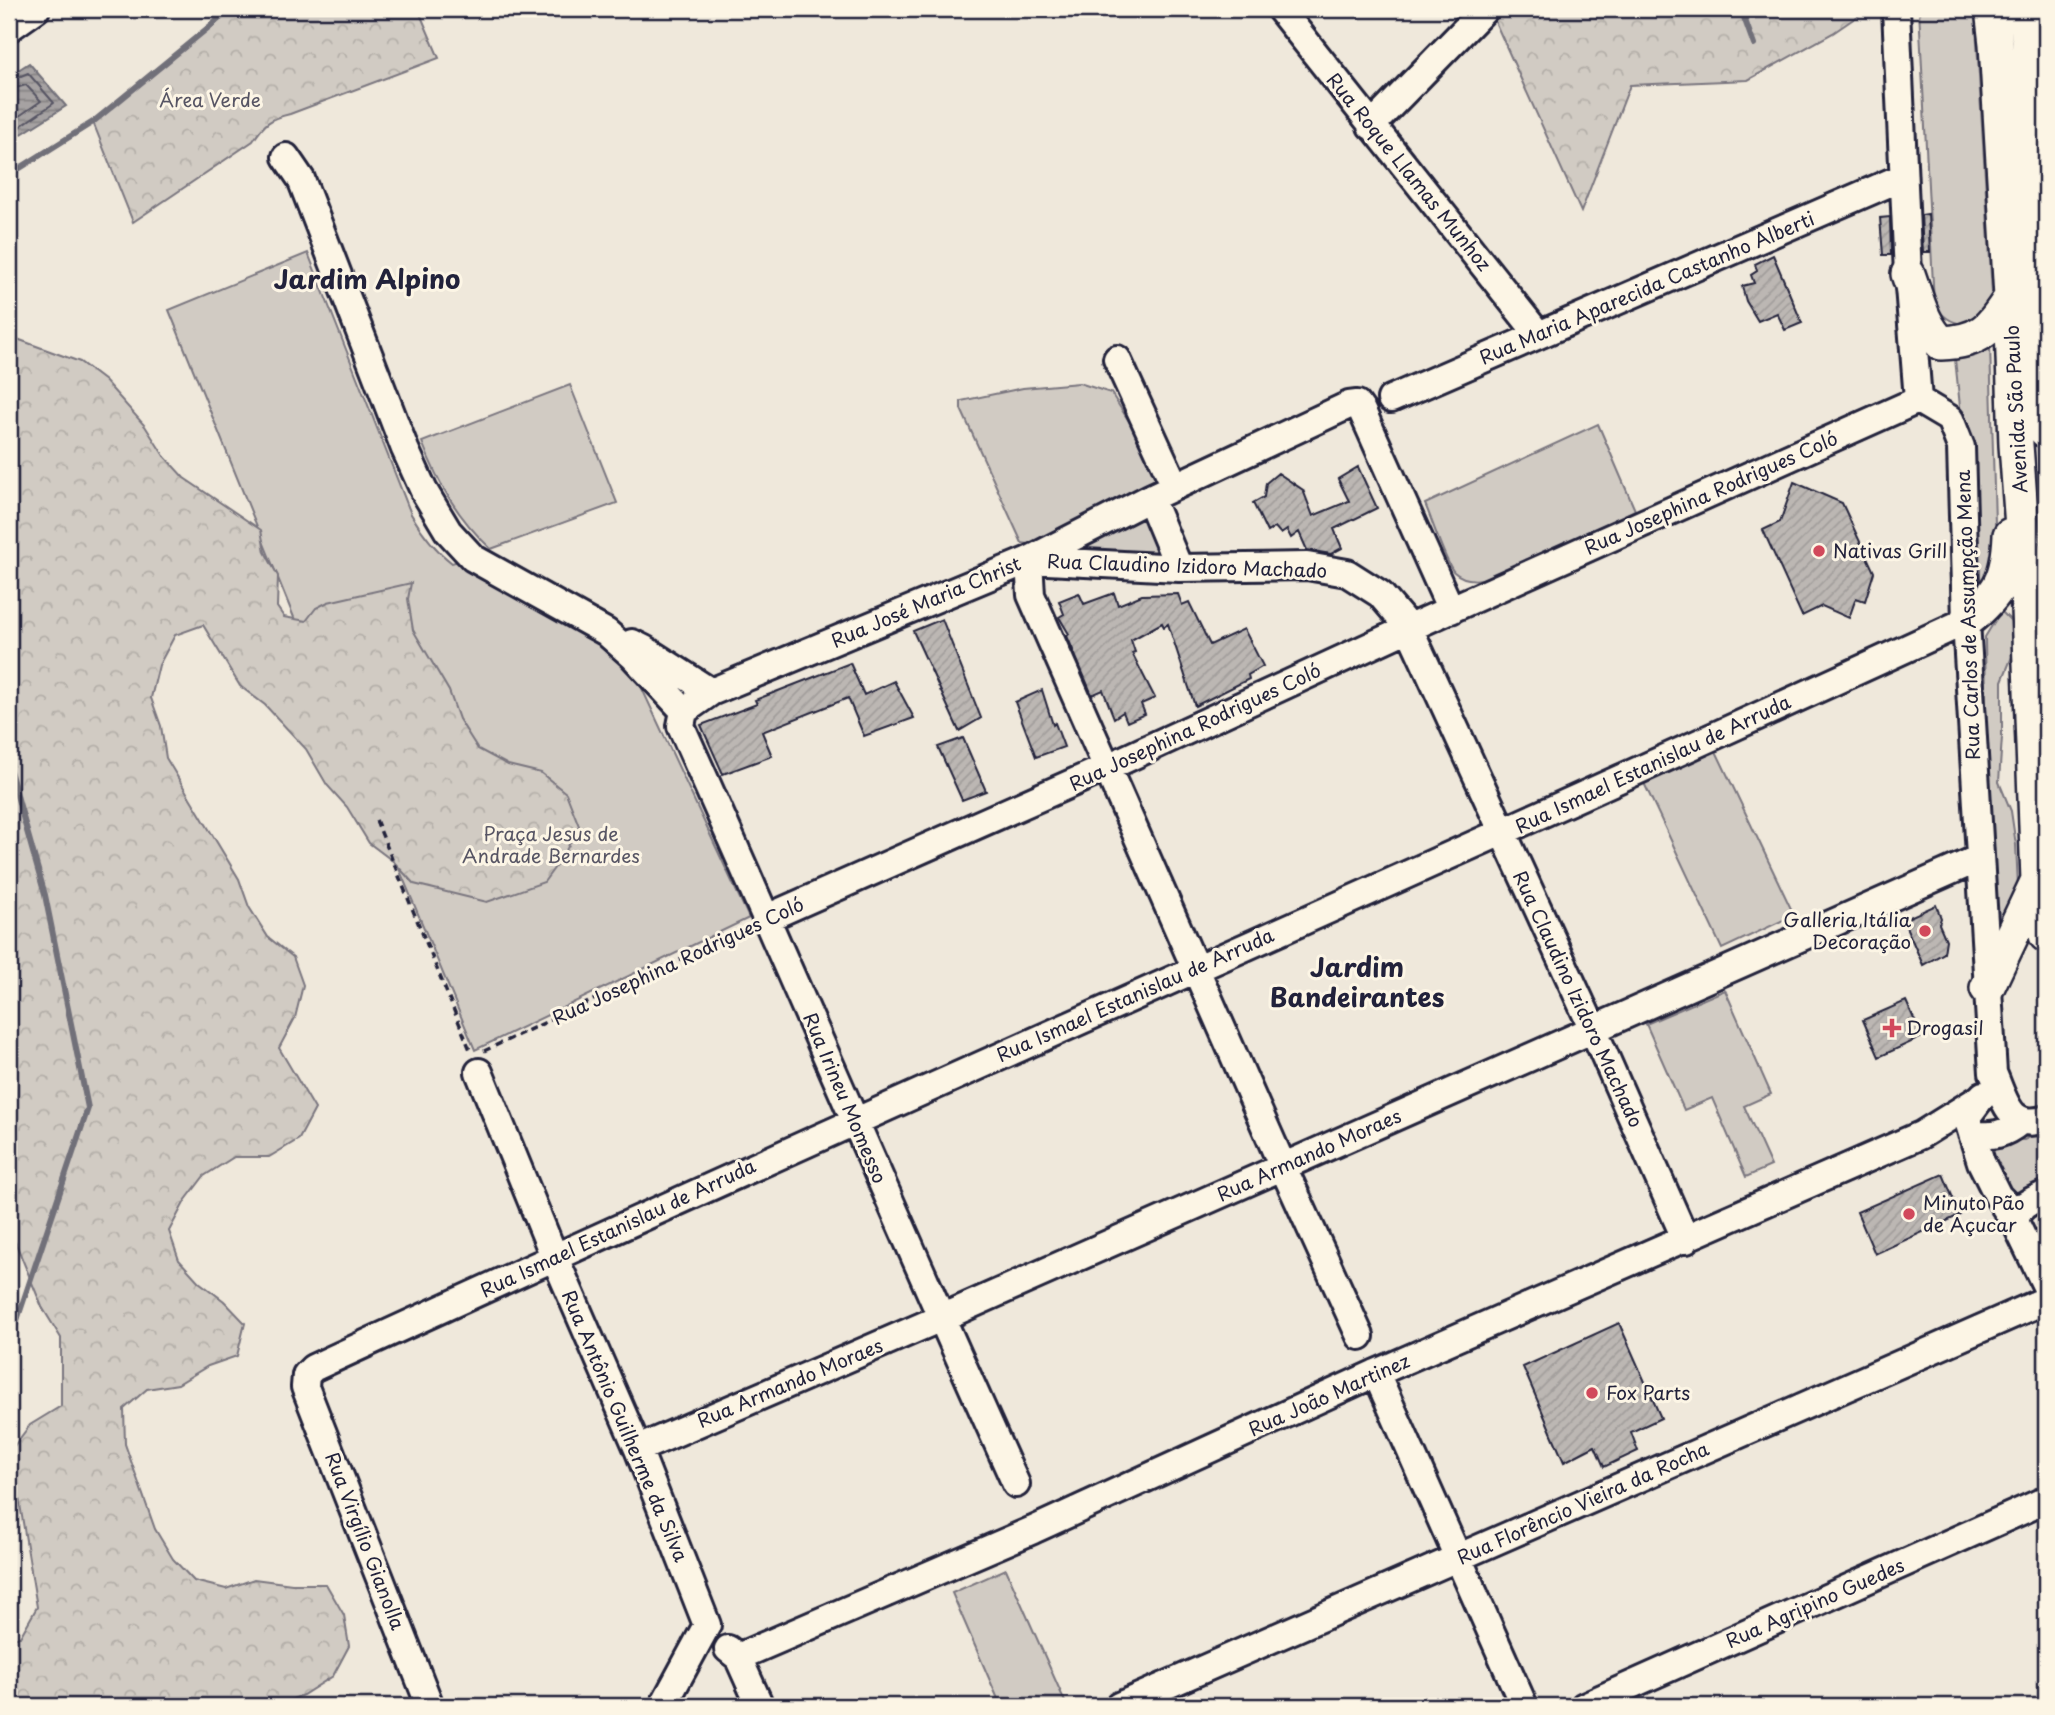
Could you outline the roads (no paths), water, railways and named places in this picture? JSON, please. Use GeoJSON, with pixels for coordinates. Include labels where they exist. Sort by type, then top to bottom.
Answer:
{"type":"FeatureCollection","features":[{"type":"Feature","properties":{"kind":"main road","name":"Avenida São Paulo"},"geometry":{"type":"LineString","coordinates":[[1992,9],[2011,297],[2016,445],[2028,609],[2038,880],[2046,935]]}},
{"type":"Feature","properties":{"kind":"main road","name":"Avenida São Paulo"},"geometry":{"type":"LineString","coordinates":[[2025,9],[2029,41],[2046,431]]}},
{"type":"Feature","properties":{"kind":"main road"},"geometry":{"type":"LineString","coordinates":[[1909,274],[1923,318],[1930,332],[1941,343],[1961,342],[1979,336],[1995,323],[2011,297]]}},
{"type":"Feature","properties":{"kind":"main road"},"geometry":{"type":"LineString","coordinates":[[1966,621],[1986,605],[2000,585],[2008,564],[2016,445]]}},
{"type":"Feature","properties":{"kind":"main road"},"geometry":{"type":"LineString","coordinates":[[1987,988],[2038,880]]}},
{"type":"Feature","properties":{"kind":"street"},"geometry":{"type":"LineString","coordinates":[[9,28],[36,9]]}},
{"type":"Feature","properties":{"kind":"street","name":"Rua Roque Llamas Munhoz"},"geometry":{"type":"LineString","coordinates":[[1280,9],[1538,334]]}},
{"type":"Feature","properties":{"kind":"street"},"geometry":{"type":"LineString","coordinates":[[1371,126],[1485,9]]}},
{"type":"Feature","properties":{"kind":"street"},"geometry":{"type":"LineString","coordinates":[[1896,9],[1903,177],[1918,400]]}},
{"type":"Feature","properties":{"kind":"street"},"geometry":{"type":"LineString","coordinates":[[286,157],[301,178],[405,449],[424,491],[448,531],[473,558],[606,632],[644,649],[711,692]]}},
{"type":"Feature","properties":{"kind":"street","name":"Rua Maria Aparecida Castanho Alberti"},"geometry":{"type":"LineString","coordinates":[[1391,399],[1903,177]]}},
{"type":"Feature","properties":{"kind":"street"},"geometry":{"type":"LineString","coordinates":[[1117,359],[1175,486]]}},
{"type":"Feature","properties":{"kind":"street","name":"Rua Josephina Rodrigues Coló"},"geometry":{"type":"LineString","coordinates":[[767,918],[1106,768],[1409,628],[1918,400]]}},
{"type":"Feature","properties":{"kind":"street","name":"Rua Carlos de Assumpção Mena"},"geometry":{"type":"LineString","coordinates":[[1918,400],[1950,419],[1961,447],[1966,621],[1987,988],[1978,1113]]}},
{"type":"Feature","properties":{"kind":"street","name":"Rua José Maria Christ"},"geometry":{"type":"LineString","coordinates":[[684,711],[711,692],[1028,559],[1175,486],[1349,405],[1357,404],[1362,411],[1451,610]]}},
{"type":"Feature","properties":{"kind":"street"},"geometry":{"type":"LineString","coordinates":[[1150,498],[1179,568]]}},
{"type":"Feature","properties":{"kind":"street"},"geometry":{"type":"LineString","coordinates":[[1028,559],[1031,595],[1360,1336]]}},
{"type":"Feature","properties":{"kind":"street","name":"Rua Claudino Izidoro Machado"},"geometry":{"type":"LineString","coordinates":[[1028,559],[1179,568],[1307,566],[1347,573],[1380,594],[1409,628],[1593,1029],[1686,1240]]}},
{"type":"Feature","properties":{"kind":"street","name":"Rua Ismael Estanislau de Arruda"},"geometry":{"type":"LineString","coordinates":[[306,1375],[313,1368],[554,1256],[1502,834],[1966,621]]}},
{"type":"Feature","properties":{"kind":"street"},"geometry":{"type":"LineString","coordinates":[[606,632],[633,656],[684,711]]}},
{"type":"Feature","properties":{"kind":"street","name":"Rua Irineu Momesso"},"geometry":{"type":"LineString","coordinates":[[684,711],[681,726],[1016,1485]]}},
{"type":"Feature","properties":{"kind":"street","name":"Rua Armando Moraes"},"geometry":{"type":"LineString","coordinates":[[638,1449],[941,1318],[1980,858]]}},
{"type":"Feature","properties":{"kind":"street","name":"Rua Antônio Guilherme da Silva"},"geometry":{"type":"LineString","coordinates":[[476,1064],[554,1256],[638,1449],[707,1625],[663,1706]]}},
{"type":"Feature","properties":{"kind":"street"},"geometry":{"type":"LineString","coordinates":[[1978,1113],[1988,1136],[2001,1135],[2034,1120]]}},
{"type":"Feature","properties":{"kind":"street"},"geometry":{"type":"LineString","coordinates":[[1978,1113],[2011,1115],[2034,1120]]}},
{"type":"Feature","properties":{"kind":"street"},"geometry":{"type":"LineString","coordinates":[[1978,1113],[1998,1196],[2029,1209],[2046,1286]]}},
{"type":"Feature","properties":{"kind":"street","name":"Rua João Martinez"},"geometry":{"type":"LineString","coordinates":[[1921,1135],[1945,1132],[1967,1139],[1978,1113]]}},
{"type":"Feature","properties":{"kind":"street","name":"Rua João Martinez"},"geometry":{"type":"LineString","coordinates":[[760,1706],[733,1653],[1034,1530],[1376,1373],[1686,1240],[1921,1135],[1978,1113]]}},
{"type":"Feature","properties":{"kind":"street","name":"Rua Florêncio Vieira da Rocha"},"geometry":{"type":"LineString","coordinates":[[1119,1706],[2046,1300]]}},
{"type":"Feature","properties":{"kind":"street"},"geometry":{"type":"LineString","coordinates":[[1376,1373],[1524,1706]]}},
{"type":"Feature","properties":{"kind":"street","name":"Rua Virgílio Gianolla"},"geometry":{"type":"LineString","coordinates":[[306,1375],[305,1387],[430,1706]]}},
{"type":"Feature","properties":{"kind":"street","name":"Rua Agripino Guedes"},"geometry":{"type":"LineString","coordinates":[[1584,1706],[2046,1500]]}},
{"type":"Feature","properties":{"kind":"water"},"geometry":{"type":"Polygon","coordinates":[[[29,63],[66,106],[9,142],[9,76],[29,63]]]}},
{"type":"Feature","properties":{"kind":"waterway"},"geometry":{"type":"LineString","coordinates":[[9,175],[93,122],[231,9]]}},
{"type":"Feature","properties":{"kind":"waterway"},"geometry":{"type":"LineString","coordinates":[[1741,9],[1754,45]]}},
{"type":"Feature","properties":{"kind":"waterway"},"geometry":{"type":"LineString","coordinates":[[9,767],[45,895],[88,1108],[9,1344]]}},
{"type":"Feature","properties":{"kind":"place","name":"Nativas Grill"},"geometry":{"type":"Point","coordinates":[1819,551]}},
{"type":"Feature","properties":{"kind":"place","name":"Galleria Itália Decoração"},"geometry":{"type":"Point","coordinates":[1925,931]}},
{"type":"Feature","properties":{"kind":"place","name":"Drogasil"},"geometry":{"type":"Point","coordinates":[1892,1028]}},
{"type":"Feature","properties":{"kind":"place","name":"Minuto Pão de Açucar"},"geometry":{"type":"Point","coordinates":[1909,1214]}},
{"type":"Feature","properties":{"kind":"place","name":"Fox Parts"},"geometry":{"type":"Point","coordinates":[1592,1393]}},
{"type":"Feature","properties":{"kind":"district","name":"Jardim Alpino"},"geometry":{"type":"Point","coordinates":[367,280]}},
{"type":"Feature","properties":{"kind":"district","name":"Jardim Bandeirantes"},"geometry":{"type":"Point","coordinates":[1357,983]}},
{"type":"Feature","properties":{"kind":"park label","name":"Área Verde"},"geometry":{"type":"Point","coordinates":[210,100]}},
{"type":"Feature","properties":{"kind":"park label","name":"Praça Jesus de Andrade Bernardes"},"geometry":{"type":"Point","coordinates":[551,845]}}]}
